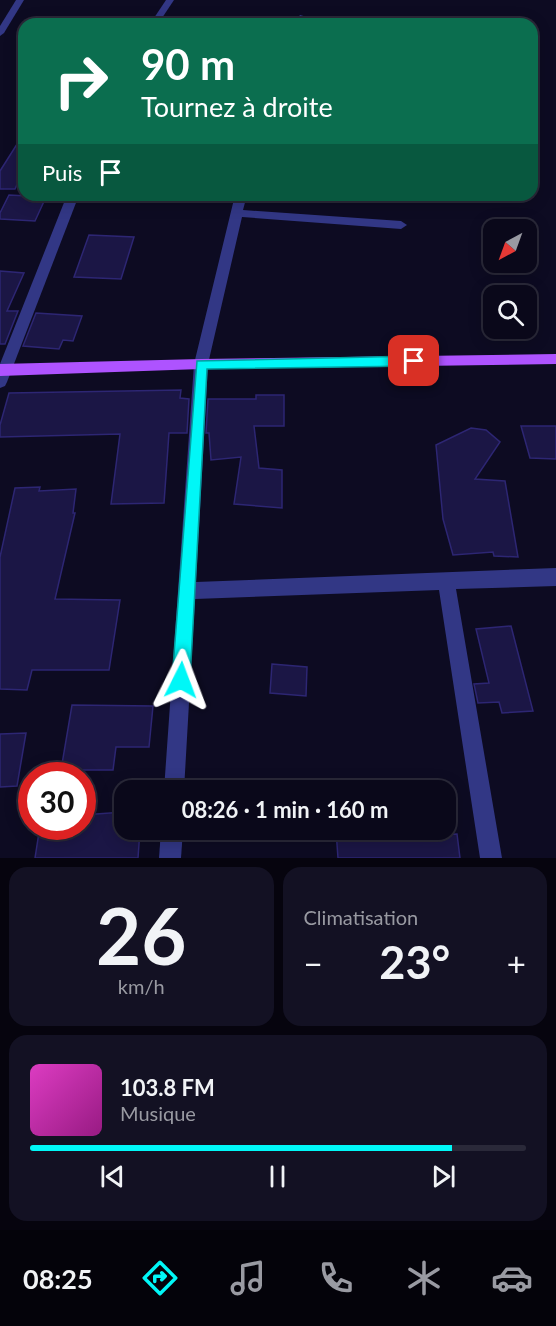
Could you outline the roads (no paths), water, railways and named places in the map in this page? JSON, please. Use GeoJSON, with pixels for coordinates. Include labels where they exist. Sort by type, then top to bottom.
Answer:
{"type":"FeatureCollection","features":[{"type":"Feature","properties":{"kind":"main road"},"geometry":{"type":"LineString","coordinates":[[2,374],[201,364],[556,359]]}},
{"type":"Feature","properties":{"kind":"street"},"geometry":{"type":"LineString","coordinates":[[0,33],[20,0]]}},
{"type":"Feature","properties":{"kind":"street"},"geometry":{"type":"LineString","coordinates":[[158,18],[170,0]]}},
{"type":"Feature","properties":{"kind":"street"},"geometry":{"type":"LineString","coordinates":[[2,374],[71,201]]}},
{"type":"Feature","properties":{"kind":"street"},"geometry":{"type":"LineString","coordinates":[[175,780],[201,364],[240,201]]}},
{"type":"Feature","properties":{"kind":"street"},"geometry":{"type":"LineString","coordinates":[[238,213],[401,225]]}},
{"type":"Feature","properties":{"kind":"street"},"geometry":{"type":"LineString","coordinates":[[186,591],[556,577]]}},
{"type":"Feature","properties":{"kind":"street"},"geometry":{"type":"LineString","coordinates":[[446,581],[491,858]]}},
{"type":"Feature","properties":{"kind":"street"},"geometry":{"type":"LineString","coordinates":[[170,858],[171,840]]}}]}
